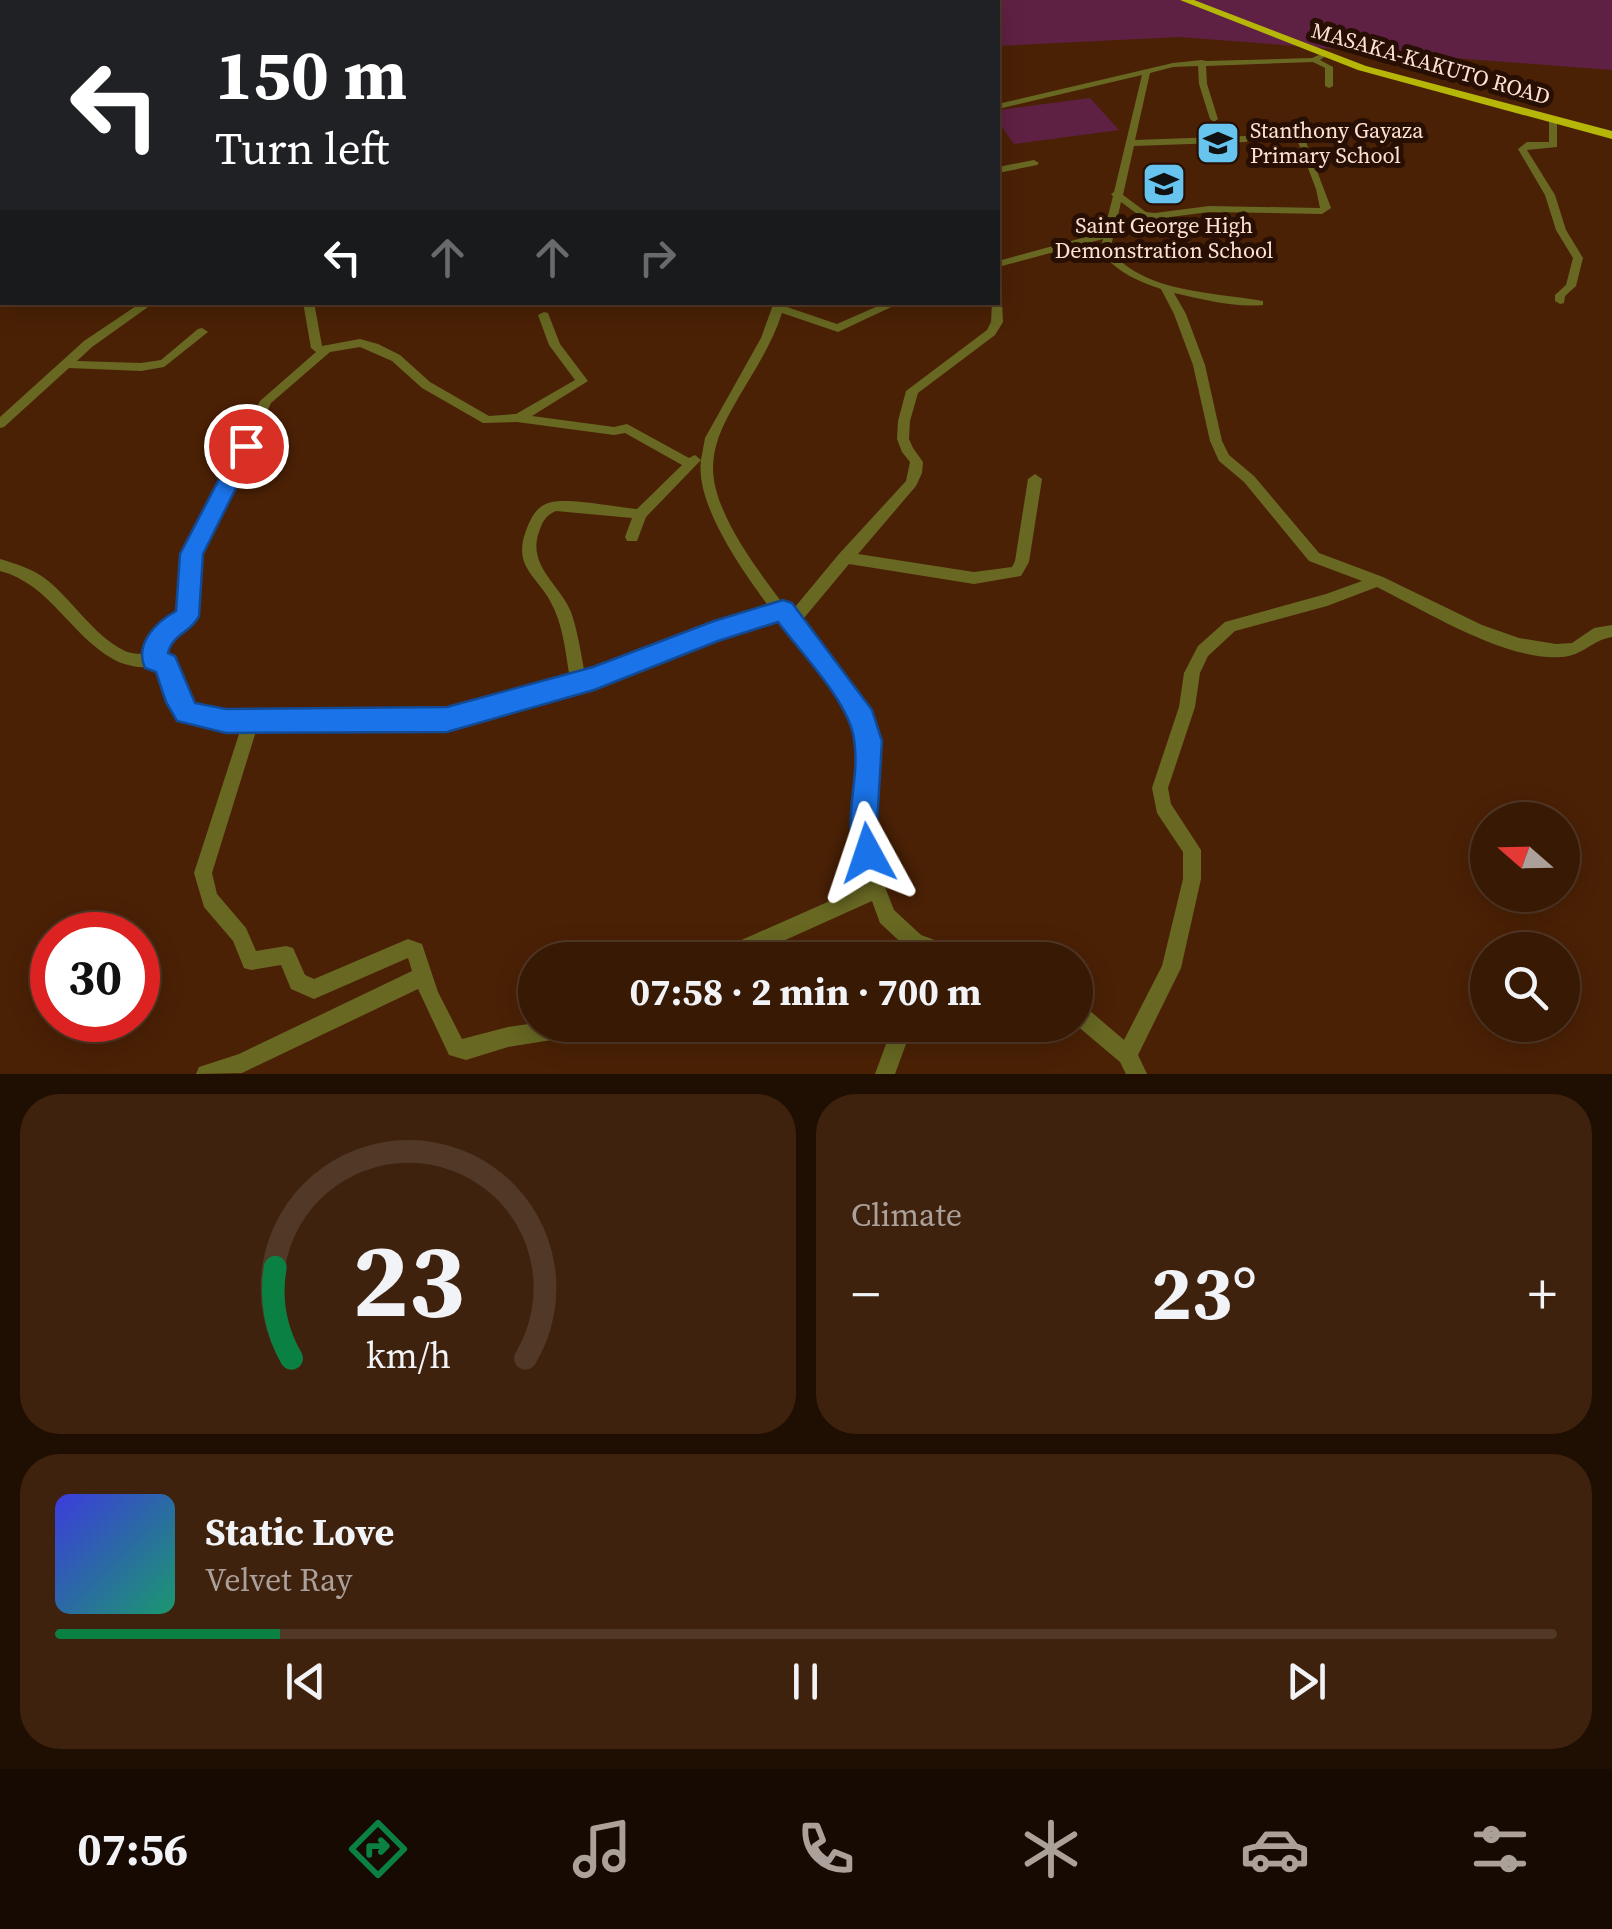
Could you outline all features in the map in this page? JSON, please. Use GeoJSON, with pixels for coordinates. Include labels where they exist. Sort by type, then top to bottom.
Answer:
{"type":"FeatureCollection","features":[{"type":"Feature","properties":{"kind":"highway","name":"MASAKA-KAKUTO ROAD"},"geometry":{"type":"LineString","coordinates":[[1185,0],[1318,58],[1612,136]]}},
{"type":"Feature","properties":{"kind":"street"},"geometry":{"type":"LineString","coordinates":[[1000,106],[1147,70],[1202,62],[1318,58],[1329,66],[1329,86]]}},
{"type":"Feature","properties":{"kind":"street"},"geometry":{"type":"LineString","coordinates":[[1202,62],[1203,84],[1214,119]]}},
{"type":"Feature","properties":{"kind":"street"},"geometry":{"type":"LineString","coordinates":[[1147,70],[1105,251],[1109,258],[1164,285],[1204,297],[1259,303]]}},
{"type":"Feature","properties":{"kind":"street"},"geometry":{"type":"LineString","coordinates":[[1554,120],[1554,145],[1522,149],[1550,195],[1560,230],[1578,258],[1572,286],[1560,295],[1560,301]]}},
{"type":"Feature","properties":{"kind":"street"},"geometry":{"type":"LineString","coordinates":[[1116,194],[1143,214],[1155,216],[1209,209],[1322,211],[1326,208],[1322,190],[1308,164],[1300,134]]}},
{"type":"Feature","properties":{"kind":"street"},"geometry":{"type":"LineString","coordinates":[[1131,143],[1246,139]]}},
{"type":"Feature","properties":{"kind":"street"},"geometry":{"type":"LineString","coordinates":[[1000,170],[1034,164]]}},
{"type":"Feature","properties":{"kind":"street"},"geometry":{"type":"LineString","coordinates":[[1000,263],[1108,234]]}},
{"type":"Feature","properties":{"kind":"street"},"geometry":{"type":"LineString","coordinates":[[1164,285],[1200,366],[1216,441],[1224,458],[1249,480],[1314,556],[1378,581],[1477,630],[1520,645],[1556,651],[1575,648],[1599,633],[1612,632]]}},
{"type":"Feature","properties":{"kind":"street"},"geometry":{"type":"LineString","coordinates":[[0,424],[64,364],[146,305]]}},
{"type":"Feature","properties":{"kind":"street"},"geometry":{"type":"LineString","coordinates":[[309,305],[317,348],[325,351],[366,344],[396,358],[426,385],[480,417],[614,431],[628,428],[690,464]]}},
{"type":"Feature","properties":{"kind":"street"},"geometry":{"type":"LineString","coordinates":[[632,537],[640,514],[708,450],[779,306],[838,328],[890,305]]}},
{"type":"Feature","properties":{"kind":"street"},"geometry":{"type":"LineString","coordinates":[[0,564],[25,571],[96,640],[123,658],[166,664],[179,702],[194,718],[447,720],[788,616],[911,483],[918,468],[902,437],[912,390],[991,332],[997,322],[997,305]]}},
{"type":"Feature","properties":{"kind":"street"},"geometry":{"type":"LineString","coordinates":[[517,418],[582,381],[555,345],[544,316]]}},
{"type":"Feature","properties":{"kind":"street"},"geometry":{"type":"LineString","coordinates":[[64,364],[141,367],[164,362],[202,332]]}},
{"type":"Feature","properties":{"kind":"street"},"geometry":{"type":"LineString","coordinates":[[154,660],[160,637],[187,616],[192,554],[266,401],[325,351]]}},
{"type":"Feature","properties":{"kind":"street"},"geometry":{"type":"LineString","coordinates":[[708,450],[708,480],[717,518],[737,553],[858,710],[868,741],[862,824],[876,889],[887,916],[915,942]]}},
{"type":"Feature","properties":{"kind":"street"},"geometry":{"type":"LineString","coordinates":[[844,558],[974,578],[1016,572],[1022,562],[1034,479]]}},
{"type":"Feature","properties":{"kind":"street"},"geometry":{"type":"LineString","coordinates":[[578,682],[564,614],[557,597],[529,562],[528,540],[541,512],[550,507],[640,514]]}},
{"type":"Feature","properties":{"kind":"street"},"geometry":{"type":"LineString","coordinates":[[1127,1055],[1171,968],[1192,880],[1192,850],[1163,808],[1160,788],[1187,707],[1192,673],[1203,651],[1230,626],[1327,600],[1378,581]]}},
{"type":"Feature","properties":{"kind":"street"},"geometry":{"type":"LineString","coordinates":[[251,721],[203,874],[217,914],[238,932],[251,961],[286,955],[298,982],[314,989],[408,948],[415,951],[456,1048],[466,1050],[518,1035]]}},
{"type":"Feature","properties":{"kind":"street"},"geometry":{"type":"LineString","coordinates":[[759,942],[876,889]]}},
{"type":"Feature","properties":{"kind":"street"},"geometry":{"type":"LineString","coordinates":[[206,1074],[242,1063],[423,976]]}},
{"type":"Feature","properties":{"kind":"street"},"geometry":{"type":"LineString","coordinates":[[1093,1026],[1127,1055],[1138,1074]]}},
{"type":"Feature","properties":{"kind":"street"},"geometry":{"type":"LineString","coordinates":[[885,1074],[897,1042]]}},
{"type":"Feature","properties":{"kind":"street"},"geometry":{"type":"LineString","coordinates":[[894,1052],[900,1074]]}},
{"type":"Feature","properties":{"kind":"shaded area"},"geometry":{"type":"Polygon","coordinates":[[[1000,0],[1612,0],[1612,70],[1179,37],[1000,46],[1000,0]]]}},
{"type":"Feature","properties":{"kind":"shaded area"},"geometry":{"type":"Polygon","coordinates":[[[1090,98],[1119,130],[1014,144],[1000,125],[1000,110],[1090,98]]]}},
{"type":"Feature","properties":{"kind":"place","name":"Stanthony Gayaza Primary School"},"geometry":{"type":"Point","coordinates":[1218,143]}},
{"type":"Feature","properties":{"kind":"place","name":"Saint George High Demonstration School"},"geometry":{"type":"Point","coordinates":[1164,184]}},
{"type":"Feature","properties":{"kind":"route"},"geometry":{"type":"LineString","coordinates":[[246,446],[192,554],[187,616],[166,629],[156,646],[154,660],[166,664],[179,702],[194,718],[275,722],[447,720],[594,678],[783,610],[858,710],[868,741],[862,824],[868,853]]}}]}
